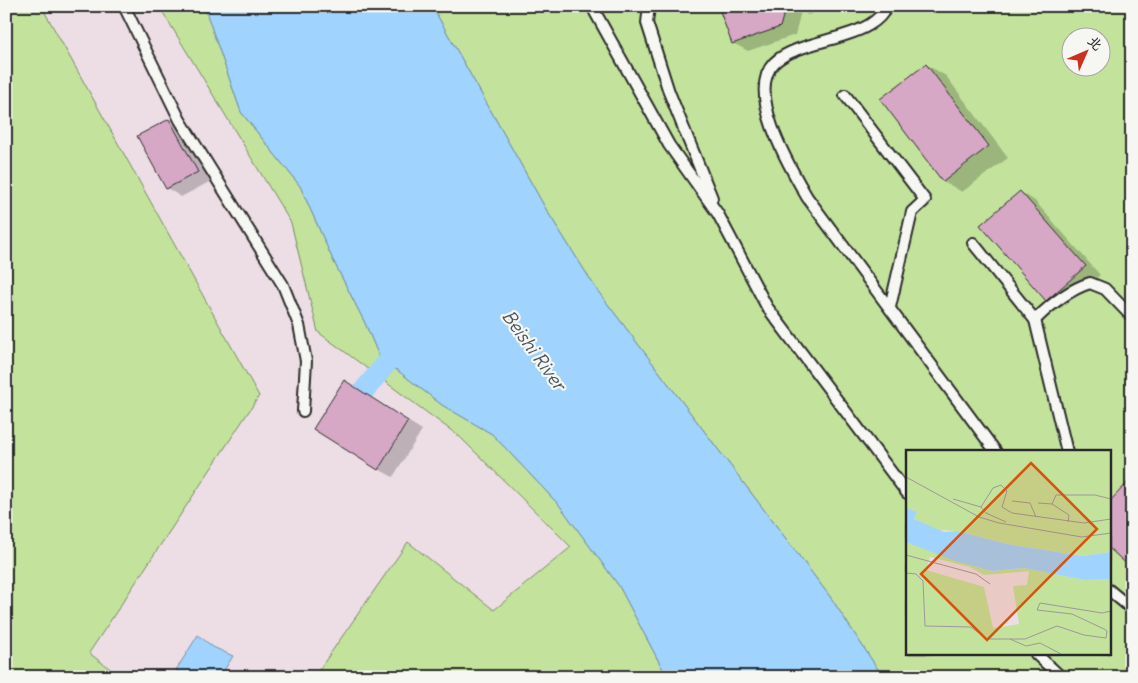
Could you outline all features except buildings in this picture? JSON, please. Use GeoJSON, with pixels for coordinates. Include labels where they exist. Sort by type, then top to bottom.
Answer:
{"type":"FeatureCollection","features":[{"type":"Feature","properties":{"kind":"lane"},"geometry":{"type":"LineString","coordinates":[[124,6],[180,120],[283,284],[299,325],[306,361],[304,410]]}},
{"type":"Feature","properties":{"kind":"lane"},"geometry":{"type":"LineString","coordinates":[[593,6],[669,145],[718,214]]}},
{"type":"Feature","properties":{"kind":"lane"},"geometry":{"type":"LineString","coordinates":[[649,6],[647,23],[669,92],[718,214],[767,307],[906,492]]}},
{"type":"Feature","properties":{"kind":"lane"},"geometry":{"type":"LineString","coordinates":[[887,6],[876,21],[860,30],[787,54],[773,64],[766,79],[769,119],[784,157],[807,197],[995,450]]}},
{"type":"Feature","properties":{"kind":"lane"},"geometry":{"type":"LineString","coordinates":[[845,95],[925,200],[912,212],[890,307]]}},
{"type":"Feature","properties":{"kind":"lane"},"geometry":{"type":"LineString","coordinates":[[973,243],[1035,320],[1067,450]]}},
{"type":"Feature","properties":{"kind":"lane"},"geometry":{"type":"LineString","coordinates":[[1035,320],[1051,304],[1079,287],[1090,283],[1105,289],[1132,317]]}},
{"type":"Feature","properties":{"kind":"lane"},"geometry":{"type":"LineString","coordinates":[[1110,591],[1132,609]]}},
{"type":"Feature","properties":{"kind":"lane"},"geometry":{"type":"LineString","coordinates":[[1038,656],[1061,677]]}},
{"type":"Feature","properties":{"kind":"green space"},"geometry":{"type":"Polygon","coordinates":[[[6,6],[48,6],[43,9],[259,396],[89,653],[121,677],[6,677],[6,6]]]}},
{"type":"Feature","properties":{"kind":"green space"},"geometry":{"type":"Polygon","coordinates":[[[159,6],[204,6],[241,112],[300,186],[379,356],[442,405],[492,434],[560,506],[619,586],[667,677],[314,677],[408,542],[494,610],[571,547],[460,437],[318,332],[291,223],[159,6]]]}},
{"type":"Feature","properties":{"kind":"green space"},"geometry":{"type":"Polygon","coordinates":[[[432,6],[1132,6],[1132,677],[883,677],[831,598],[597,290],[547,211],[432,6]]]}},
{"type":"Feature","properties":{"kind":"water","name":"Beishi River"},"geometry":{"type":"Polygon","coordinates":[[[204,6],[432,6],[547,211],[597,290],[831,598],[883,677],[667,677],[619,586],[560,506],[492,434],[442,405],[379,356],[300,186],[241,112],[204,6]]]}},
{"type":"Feature","properties":{"kind":"water"},"geometry":{"type":"Polygon","coordinates":[[[198,635],[213,647],[233,656],[220,677],[184,677],[176,670],[198,635]]]}},
{"type":"Feature","properties":{"kind":"waterway"},"geometry":{"type":"LineString","coordinates":[[347,411],[400,347],[404,339]]}}]}
